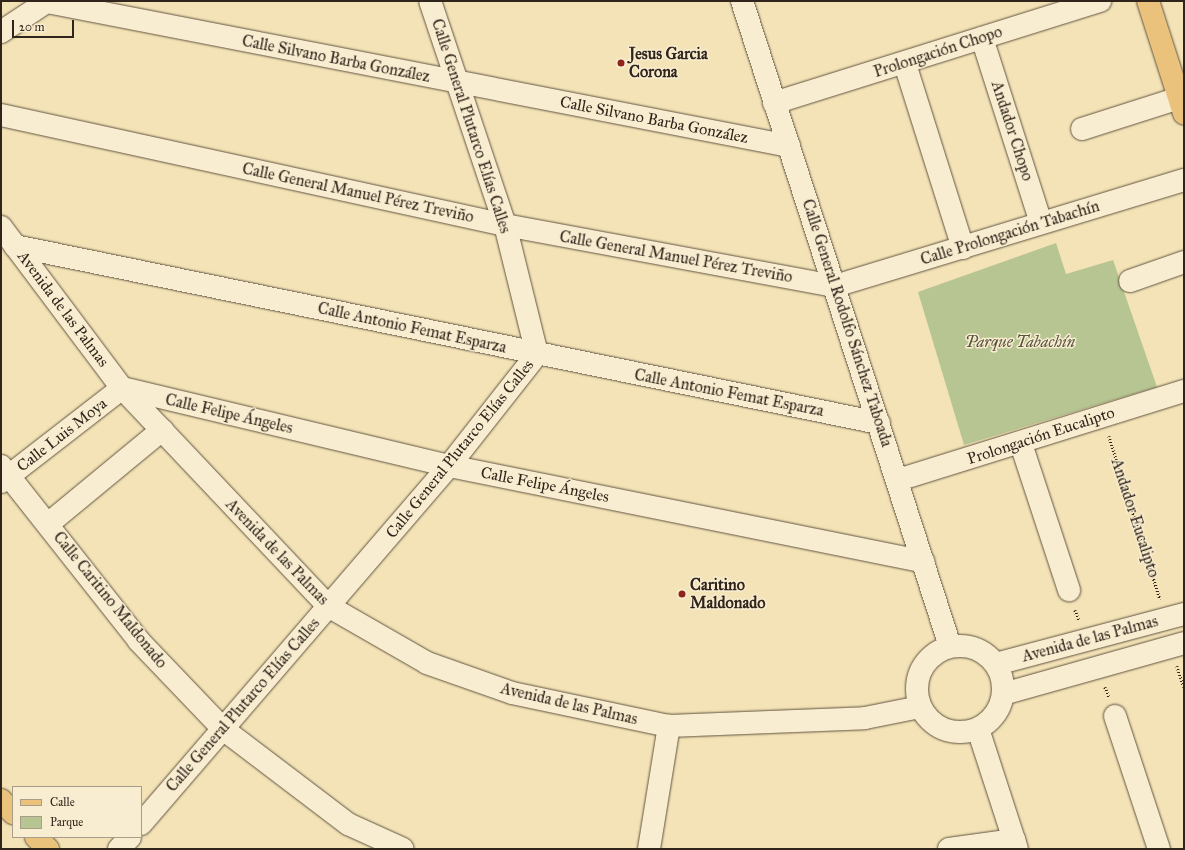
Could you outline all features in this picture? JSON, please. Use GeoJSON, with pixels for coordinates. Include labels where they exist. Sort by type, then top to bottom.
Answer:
{"type":"FeatureCollection","features":[{"type":"Feature","properties":{"kind":"main road"},"geometry":{"type":"LineString","coordinates":[[1148,1],[1182,106]]}},
{"type":"Feature","properties":{"kind":"main road"},"geometry":{"type":"LineString","coordinates":[[1,800],[12,812]]}},
{"type":"Feature","properties":{"kind":"main road"},"geometry":{"type":"LineString","coordinates":[[37,838],[48,849]]}},
{"type":"Feature","properties":{"kind":"street","name":"Calle General Plutarco Elías Calles"},"geometry":{"type":"LineString","coordinates":[[142,823],[449,466],[537,354],[505,225],[459,83],[430,1]]}},
{"type":"Feature","properties":{"kind":"street","name":"Calle General Rodolfo Sánchez Taboada"},"geometry":{"type":"LineString","coordinates":[[742,1],[898,480],[950,646]]}},
{"type":"Feature","properties":{"kind":"street","name":"Prolongación Chopo"},"geometry":{"type":"LineString","coordinates":[[774,103],[905,64],[1100,1]]}},
{"type":"Feature","properties":{"kind":"street","name":"Calle Silvano Barba González"},"geometry":{"type":"LineString","coordinates":[[48,2],[789,146]]}},
{"type":"Feature","properties":{"kind":"street"},"geometry":{"type":"LineString","coordinates":[[1,32],[48,2]]}},
{"type":"Feature","properties":{"kind":"street","name":"Andador Chopo"},"geometry":{"type":"LineString","coordinates":[[982,38],[1041,223]]}},
{"type":"Feature","properties":{"kind":"street"},"geometry":{"type":"LineString","coordinates":[[905,64],[963,248]]}},
{"type":"Feature","properties":{"kind":"street"},"geometry":{"type":"LineString","coordinates":[[1082,129],[1182,106]]}},
{"type":"Feature","properties":{"kind":"street","name":"Calle General Manuel Pérez Treviño"},"geometry":{"type":"LineString","coordinates":[[1,115],[505,225],[835,286]]}},
{"type":"Feature","properties":{"kind":"street","name":"Calle Prolongación Tabachín"},"geometry":{"type":"LineString","coordinates":[[835,286],[1184,180]]}},
{"type":"Feature","properties":{"kind":"street","name":"Avenida de las Palmas"},"geometry":{"type":"LineString","coordinates":[[1,227],[122,388],[328,606],[427,663],[512,692],[669,726],[865,718],[920,707]]}},
{"type":"Feature","properties":{"kind":"street","name":"Calle Antonio Femat Esparza"},"geometry":{"type":"LineString","coordinates":[[15,246],[879,423]]}},
{"type":"Feature","properties":{"kind":"street"},"geometry":{"type":"LineString","coordinates":[[1130,280],[1184,262]]}},
{"type":"Feature","properties":{"kind":"street","name":"Calle Felipe Ángeles"},"geometry":{"type":"LineString","coordinates":[[122,388],[449,466],[923,562]]}},
{"type":"Feature","properties":{"kind":"street","name":"Calle Luis Moya"},"geometry":{"type":"LineString","coordinates":[[4,475],[122,388]]}},
{"type":"Feature","properties":{"kind":"street","name":"Prolongación Eucalipto"},"geometry":{"type":"LineString","coordinates":[[898,480],[1021,444],[1184,391]]}},
{"type":"Feature","properties":{"kind":"street"},"geometry":{"type":"LineString","coordinates":[[48,524],[162,430]]}},
{"type":"Feature","properties":{"kind":"street"},"geometry":{"type":"LineString","coordinates":[[1021,444],[1069,590]]}},
{"type":"Feature","properties":{"kind":"street","name":"Calle Caritino Maldonado"},"geometry":{"type":"LineString","coordinates":[[4,475],[48,524],[139,641],[223,729],[348,824],[403,849]]}},
{"type":"Feature","properties":{"kind":"street","name":"Avenida de las Palmas"},"geometry":{"type":"LineString","coordinates":[[996,664],[1175,617]]}},
{"type":"Feature","properties":{"kind":"street","name":"Avenida de las Palmas"},"geometry":{"type":"LineString","coordinates":[[1003,694],[1184,643]]}},
{"type":"Feature","properties":{"kind":"street"},"geometry":{"type":"LineString","coordinates":[[950,646],[966,646],[980,650],[996,664],[1003,694],[998,709],[978,729],[950,732],[937,726],[920,707],[918,679],[925,662],[950,646]]}},
{"type":"Feature","properties":{"kind":"street"},"geometry":{"type":"LineString","coordinates":[[1115,716],[1160,849]]}},
{"type":"Feature","properties":{"kind":"street"},"geometry":{"type":"LineString","coordinates":[[649,849],[669,726]]}},
{"type":"Feature","properties":{"kind":"street"},"geometry":{"type":"LineString","coordinates":[[949,849],[1016,845],[978,729]]}},
{"type":"Feature","properties":{"kind":"street"},"geometry":{"type":"LineString","coordinates":[[119,849],[129,838]]}},
{"type":"Feature","properties":{"kind":"path","name":"Andador Eucalipto"},"geometry":{"type":"LineString","coordinates":[[1102,417],[1175,617]]}},
{"type":"Feature","properties":{"kind":"path"},"geometry":{"type":"LineString","coordinates":[[1069,590],[1086,641]]}},
{"type":"Feature","properties":{"kind":"path"},"geometry":{"type":"LineString","coordinates":[[1099,667],[1115,716]]}},
{"type":"Feature","properties":{"kind":"green space","name":"Parque Tabachín"},"geometry":{"type":"Polygon","coordinates":[[[1056,243],[1066,274],[1113,260],[1157,387],[964,445],[918,292],[1056,243]]]}},
{"type":"Feature","properties":{"kind":"place","name":"Jesus Garcia Corona"},"geometry":{"type":"Point","coordinates":[621,63]}},
{"type":"Feature","properties":{"kind":"place","name":"Caritino Maldonado"},"geometry":{"type":"Point","coordinates":[682,594]}}]}
